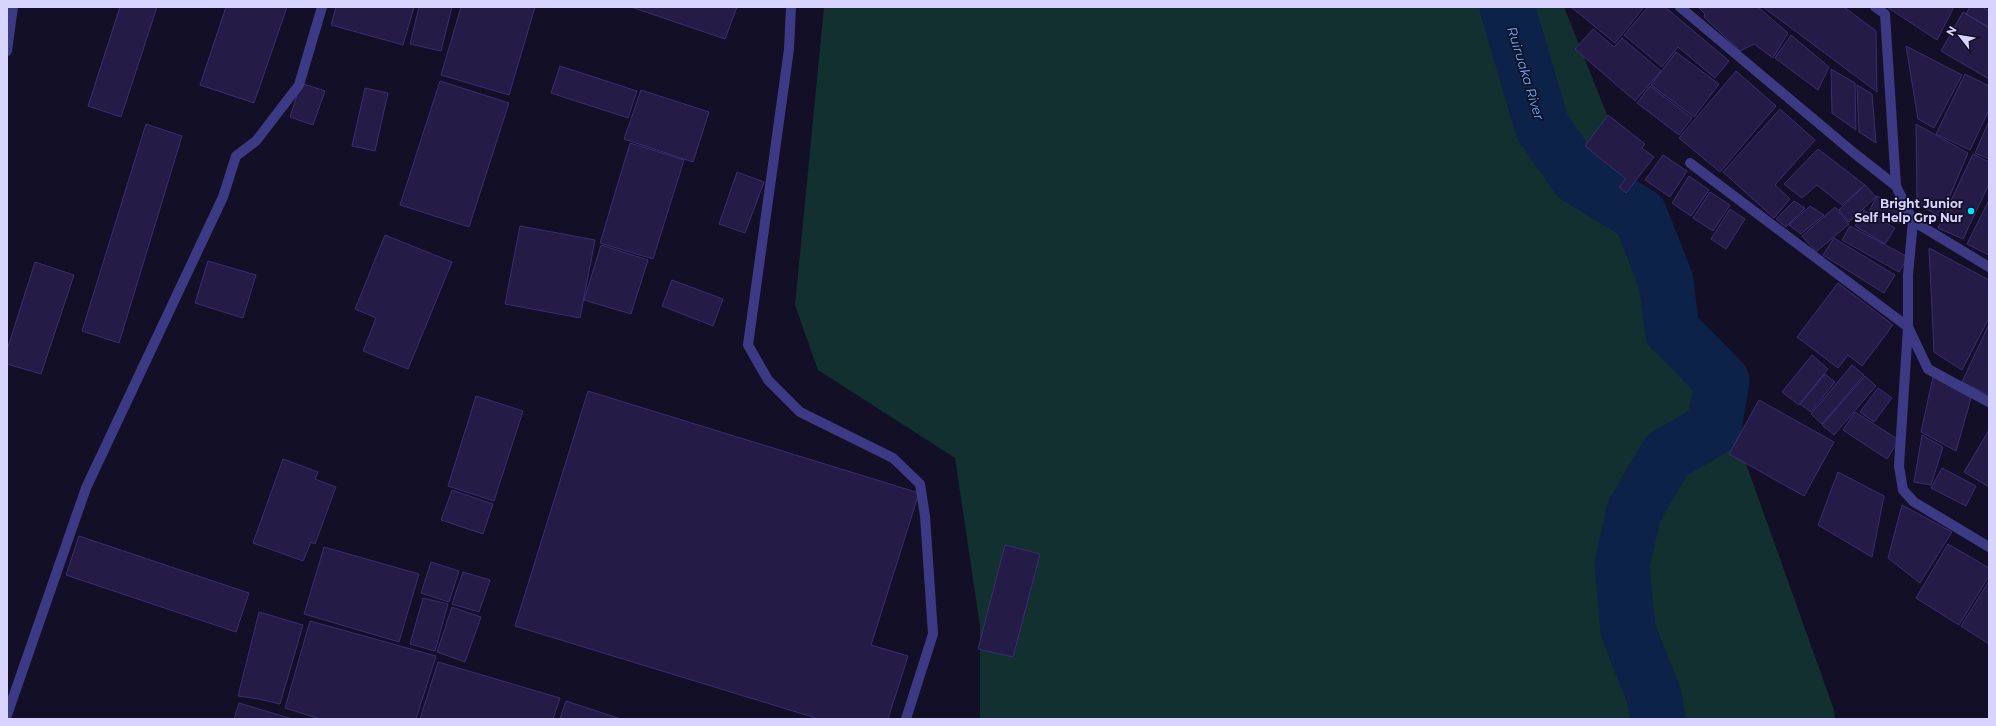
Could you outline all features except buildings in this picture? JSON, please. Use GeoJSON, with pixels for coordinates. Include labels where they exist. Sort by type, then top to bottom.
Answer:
{"type":"FeatureCollection","features":[{"type":"Feature","properties":{"kind":"street"},"geometry":{"type":"LineString","coordinates":[[7,51],[13,7]]}},
{"type":"Feature","properties":{"kind":"street"},"geometry":{"type":"LineString","coordinates":[[7,715],[86,488],[223,197],[236,156],[256,141],[299,85],[322,7]]}},
{"type":"Feature","properties":{"kind":"street"},"geometry":{"type":"LineString","coordinates":[[792,7],[789,49],[748,345],[768,380],[800,412],[893,458],[920,484],[925,516],[934,634],[906,719]]}},
{"type":"Feature","properties":{"kind":"street"},"geometry":{"type":"LineString","coordinates":[[1680,7],[1854,154],[1896,186]]}},
{"type":"Feature","properties":{"kind":"street"},"geometry":{"type":"LineString","coordinates":[[1874,7],[1885,14],[1896,186],[1913,221],[1908,275],[1908,327],[1899,466],[1903,490],[1914,502],[1989,547]]}},
{"type":"Feature","properties":{"kind":"street"},"geometry":{"type":"LineString","coordinates":[[1690,163],[1908,327],[1928,370],[1989,402]]}},
{"type":"Feature","properties":{"kind":"street"},"geometry":{"type":"LineString","coordinates":[[1913,221],[1989,268]]}},
{"type":"Feature","properties":{"kind":"green space"},"geometry":{"type":"Polygon","coordinates":[[[824,7],[1564,7],[1744,458],[1834,710],[1835,719],[980,719],[980,626],[955,458],[818,370],[795,305],[824,7]]]}},
{"type":"Feature","properties":{"kind":"waterway","name":"Ruiruaka River"},"geometry":{"type":"LineString","coordinates":[[1507,7],[1542,126],[1577,177],[1640,215],[1666,281],[1672,330],[1722,381],[1714,428],[1667,455],[1634,511],[1622,565],[1628,630],[1654,696],[1658,719]]}},
{"type":"Feature","properties":{"kind":"place","name":"Bright Junior Self Help Grp Nur"},"geometry":{"type":"Point","coordinates":[1971,211]}}]}
